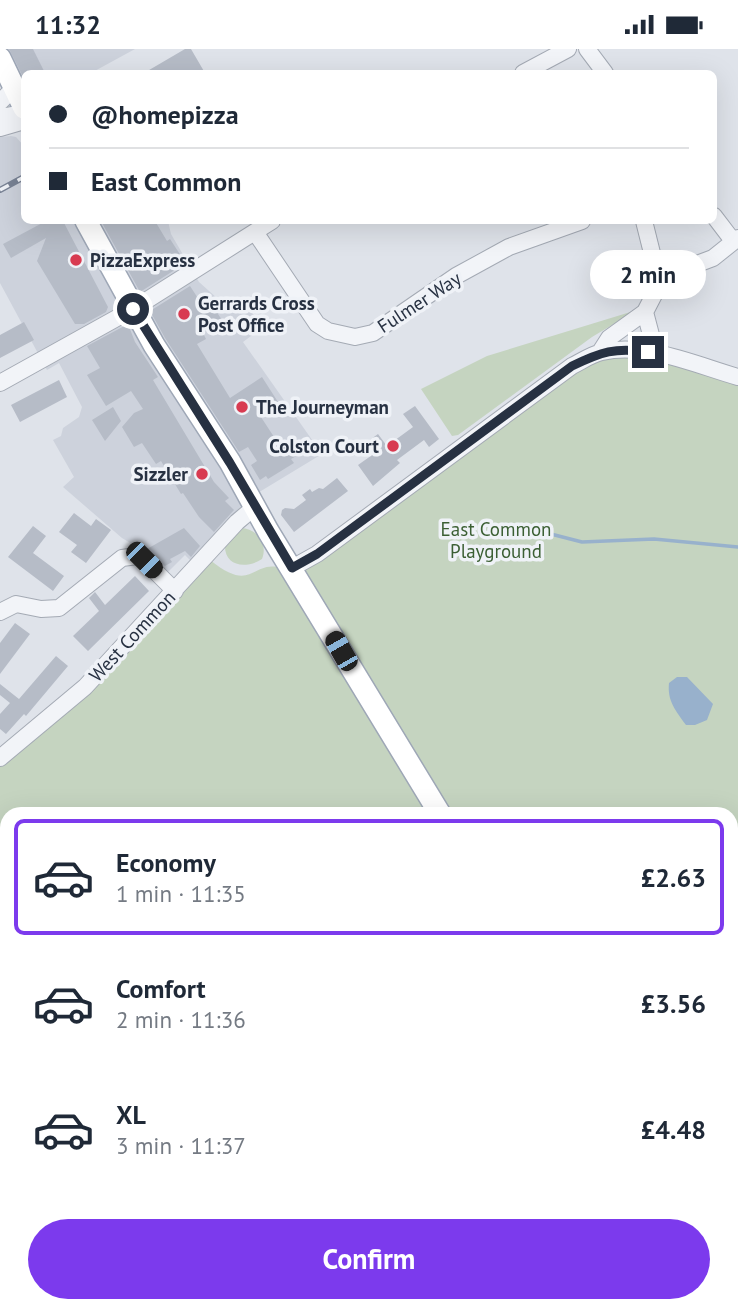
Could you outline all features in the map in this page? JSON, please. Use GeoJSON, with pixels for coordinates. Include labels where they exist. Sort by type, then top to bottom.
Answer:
{"type":"FeatureCollection","features":[{"type":"Feature","properties":{"kind":"main road"},"geometry":{"type":"LineString","coordinates":[[0,58],[7,94],[21,107]]}},
{"type":"Feature","properties":{"kind":"main road"},"geometry":{"type":"LineString","coordinates":[[88,224],[133,309],[256,506],[436,807]]}},
{"type":"Feature","properties":{"kind":"street"},"geometry":{"type":"LineString","coordinates":[[529,70],[568,49]]}},
{"type":"Feature","properties":{"kind":"street"},"geometry":{"type":"LineString","coordinates":[[587,49],[603,70]]}},
{"type":"Feature","properties":{"kind":"street"},"geometry":{"type":"LineString","coordinates":[[0,117],[21,111]]}},
{"type":"Feature","properties":{"kind":"street"},"geometry":{"type":"LineString","coordinates":[[0,128],[21,122]]}},
{"type":"Feature","properties":{"kind":"street"},"geometry":{"type":"LineString","coordinates":[[656,269],[697,264],[713,258],[735,240],[717,219]]}},
{"type":"Feature","properties":{"kind":"street"},"geometry":{"type":"LineString","coordinates":[[0,383],[133,309],[267,224]]}},
{"type":"Feature","properties":{"kind":"street","name":"Fulmer Way"},"geometry":{"type":"LineString","coordinates":[[255,232],[317,324],[328,331],[355,337],[373,333],[456,276],[509,247],[574,224]]}},
{"type":"Feature","properties":{"kind":"street"},"geometry":{"type":"LineString","coordinates":[[600,352],[609,338],[645,312],[658,287],[645,224]]}},
{"type":"Feature","properties":{"kind":"street"},"geometry":{"type":"LineString","coordinates":[[645,312],[656,354]]}},
{"type":"Feature","properties":{"kind":"street"},"geometry":{"type":"LineString","coordinates":[[292,568],[317,554],[572,366],[600,352],[625,349],[656,354],[738,377]]}},
{"type":"Feature","properties":{"kind":"street","name":"West Common"},"geometry":{"type":"LineString","coordinates":[[0,758],[85,687],[237,522],[256,506]]}},
{"type":"Feature","properties":{"kind":"street"},"geometry":{"type":"LineString","coordinates":[[0,612],[16,604],[41,609],[59,608],[122,558],[137,556],[175,591]]}},
{"type":"Feature","properties":{"kind":"shaded area"},"geometry":{"type":"Polygon","coordinates":[[[6,49],[135,49],[96,70],[21,70],[21,85],[6,49]]]}},
{"type":"Feature","properties":{"kind":"shaded area"},"geometry":{"type":"Polygon","coordinates":[[[0,137],[16,137],[21,143],[21,224],[169,224],[171,234],[199,282],[227,307],[241,298],[263,327],[243,342],[322,454],[256,494],[246,488],[240,509],[192,562],[185,555],[167,573],[144,548],[122,538],[63,487],[74,477],[53,440],[61,436],[63,428],[79,417],[82,407],[59,363],[47,370],[0,283],[0,137]]]}},
{"type":"Feature","properties":{"kind":"green space"},"geometry":{"type":"Polygon","coordinates":[[[637,310],[592,337],[458,435],[452,436],[421,389],[487,356],[637,310]]]}},
{"type":"Feature","properties":{"kind":"green space","name":"East Common Playground"},"geometry":{"type":"Polygon","coordinates":[[[626,355],[650,357],[738,383],[738,807],[445,807],[304,573],[576,369],[601,359],[626,355]]]}},
{"type":"Feature","properties":{"kind":"green space"},"geometry":{"type":"Polygon","coordinates":[[[241,528],[252,531],[260,538],[264,548],[262,559],[242,565],[236,564],[228,557],[225,543],[241,528]]]}},
{"type":"Feature","properties":{"kind":"green space"},"geometry":{"type":"Polygon","coordinates":[[[210,560],[235,575],[244,576],[264,568],[281,568],[429,807],[0,807],[0,763],[130,650],[210,560]]]}},
{"type":"Feature","properties":{"kind":"water"},"geometry":{"type":"Polygon","coordinates":[[[677,677],[687,677],[713,704],[707,720],[686,725],[679,715],[671,701],[669,689],[669,683],[677,677]]]}},
{"type":"Feature","properties":{"kind":"building"},"geometry":{"type":"Polygon","coordinates":[[[9,49],[33,49],[44,70],[21,70],[21,73],[9,49]]]}},
{"type":"Feature","properties":{"kind":"building"},"geometry":{"type":"Polygon","coordinates":[[[185,49],[191,49],[203,70],[149,70],[185,49]]]}},
{"type":"Feature","properties":{"kind":"building"},"geometry":{"type":"Polygon","coordinates":[[[40,224],[65,224],[108,307],[106,312],[84,324],[75,324],[37,261],[46,238],[11,258],[3,244],[40,224]]]}},
{"type":"Feature","properties":{"kind":"building"},"geometry":{"type":"Polygon","coordinates":[[[103,224],[157,224],[183,259],[179,262],[181,266],[140,292],[103,224]]]}},
{"type":"Feature","properties":{"kind":"building"},"geometry":{"type":"Polygon","coordinates":[[[190,286],[207,312],[214,308],[222,320],[203,333],[206,339],[197,344],[230,398],[262,377],[278,402],[259,414],[276,440],[278,438],[282,446],[289,441],[298,455],[291,459],[294,463],[268,479],[266,476],[260,480],[251,465],[257,461],[248,447],[239,452],[150,311],[190,286]]]}},
{"type":"Feature","properties":{"kind":"building"},"geometry":{"type":"Polygon","coordinates":[[[24,322],[34,340],[0,358],[0,335],[24,322]]]}},
{"type":"Feature","properties":{"kind":"building"},"geometry":{"type":"Polygon","coordinates":[[[128,324],[135,342],[158,377],[153,380],[214,482],[229,498],[225,501],[234,510],[214,532],[199,517],[183,493],[181,494],[161,461],[156,464],[142,443],[134,447],[122,427],[134,413],[143,409],[131,391],[106,406],[87,375],[100,368],[87,346],[128,324]]]}},
{"type":"Feature","properties":{"kind":"building"},"geometry":{"type":"Polygon","coordinates":[[[59,380],[67,397],[20,422],[11,405],[59,380]]]}},
{"type":"Feature","properties":{"kind":"building","name":"Colston Court"},"geometry":{"type":"Polygon","coordinates":[[[415,406],[439,439],[429,447],[424,440],[397,460],[400,463],[373,486],[358,465],[375,453],[367,442],[378,434],[387,446],[413,427],[403,414],[415,406]]]}},
{"type":"Feature","properties":{"kind":"building"},"geometry":{"type":"Polygon","coordinates":[[[113,407],[121,421],[105,441],[92,420],[113,407]]]}},
{"type":"Feature","properties":{"kind":"building"},"geometry":{"type":"Polygon","coordinates":[[[337,478],[348,491],[294,532],[281,515],[282,510],[294,509],[306,500],[302,495],[310,489],[312,492],[323,489],[337,478]]]}},
{"type":"Feature","properties":{"kind":"building"},"geometry":{"type":"Polygon","coordinates":[[[74,513],[91,526],[96,519],[111,530],[86,563],[71,552],[77,545],[59,532],[74,513]]]}},
{"type":"Feature","properties":{"kind":"building"},"geometry":{"type":"Polygon","coordinates":[[[33,526],[46,536],[33,553],[64,576],[53,591],[8,557],[33,526]]]}},
{"type":"Feature","properties":{"kind":"building"},"geometry":{"type":"Polygon","coordinates":[[[184,528],[200,546],[191,557],[185,551],[170,559],[172,562],[165,566],[147,549],[184,528]]]}},
{"type":"Feature","properties":{"kind":"building"},"geometry":{"type":"Polygon","coordinates":[[[135,576],[149,591],[88,651],[73,636],[99,611],[89,598],[95,592],[105,605],[135,576]]]}},
{"type":"Feature","properties":{"kind":"building"},"geometry":{"type":"Polygon","coordinates":[[[15,623],[30,634],[0,674],[0,643],[15,623]]]}},
{"type":"Feature","properties":{"kind":"building"},"geometry":{"type":"Polygon","coordinates":[[[56,656],[68,666],[26,716],[24,714],[6,734],[0,729],[0,714],[10,703],[0,695],[0,684],[19,699],[56,656]]]}},
{"type":"Feature","properties":{"kind":"waterway"},"geometry":{"type":"LineString","coordinates":[[543,532],[582,542],[654,539],[738,547]]}},
{"type":"Feature","properties":{"kind":"railway"},"geometry":{"type":"LineString","coordinates":[[0,190],[21,179]]}},
{"type":"Feature","properties":{"kind":"place","name":"PizzaExpress"},"geometry":{"type":"Point","coordinates":[76,260]}},
{"type":"Feature","properties":{"kind":"place","name":"Gerrards Cross Post Office"},"geometry":{"type":"Point","coordinates":[184,314]}},
{"type":"Feature","properties":{"kind":"place","name":"The Journeyman"},"geometry":{"type":"Point","coordinates":[242,407]}},
{"type":"Feature","properties":{"kind":"place","name":"Colston Court"},"geometry":{"type":"Point","coordinates":[393,446]}},
{"type":"Feature","properties":{"kind":"place","name":"Sizzler"},"geometry":{"type":"Point","coordinates":[202,474]}},
{"type":"Feature","properties":{"kind":"route"},"geometry":{"type":"LineString","coordinates":[[133,309],[292,568],[317,554],[572,366],[600,352],[625,349],[648,352]]}}]}
